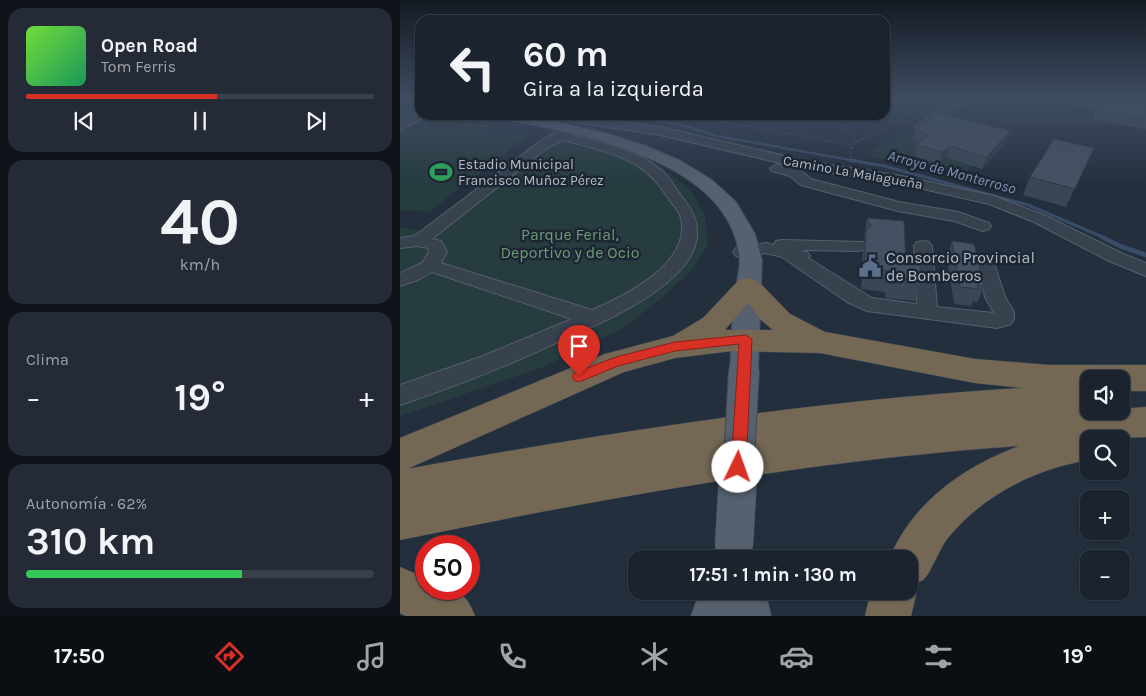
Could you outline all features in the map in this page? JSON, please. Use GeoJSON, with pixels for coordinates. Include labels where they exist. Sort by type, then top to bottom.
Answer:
{"type":"FeatureCollection","features":[{"type":"Feature","properties":{"kind":"highway"},"geometry":{"type":"LineString","coordinates":[[400,455],[579,376],[616,362],[675,347],[713,325],[748,286],[759,296],[772,314],[791,328],[820,342],[974,371],[1049,378],[1146,378]]}},
{"type":"Feature","properties":{"kind":"highway"},"geometry":{"type":"LineString","coordinates":[[675,347],[745,355],[820,342]]}},
{"type":"Feature","properties":{"kind":"highway"},"geometry":{"type":"LineString","coordinates":[[1130,396],[1146,395]]}},
{"type":"Feature","properties":{"kind":"highway"},"geometry":{"type":"LineString","coordinates":[[400,489],[501,469],[676,440],[838,418],[1080,399]]}},
{"type":"Feature","properties":{"kind":"highway"},"geometry":{"type":"LineString","coordinates":[[400,520],[572,487],[669,471],[826,450],[991,432],[1146,422]]}},
{"type":"Feature","properties":{"kind":"highway"},"geometry":{"type":"LineString","coordinates":[[1130,438],[1146,435]]}},
{"type":"Feature","properties":{"kind":"highway"},"geometry":{"type":"LineString","coordinates":[[918,550],[936,520],[964,494],[1028,459],[1066,446],[1080,445]]}},
{"type":"Feature","properties":{"kind":"highway"},"geometry":{"type":"LineString","coordinates":[[400,590],[441,608],[452,616]]}},
{"type":"Feature","properties":{"kind":"highway"},"geometry":{"type":"LineString","coordinates":[[888,616],[892,600]]}},
{"type":"Feature","properties":{"kind":"main road"},"geometry":{"type":"LineString","coordinates":[[540,128],[561,135],[625,145],[665,165],[694,183],[708,196],[724,212],[735,231],[753,250],[744,277],[748,286],[733,550]]}},
{"type":"Feature","properties":{"kind":"main road"},"geometry":{"type":"LineString","coordinates":[[712,616],[718,600]]}},
{"type":"Feature","properties":{"kind":"main road"},"geometry":{"type":"LineString","coordinates":[[746,600],[750,616]]}},
{"type":"Feature","properties":{"kind":"street","name":"Camino La Malagueña"},"geometry":{"type":"LineString","coordinates":[[637,128],[712,142],[769,157],[905,181],[994,201],[1040,218],[1115,257],[1146,270]]}},
{"type":"Feature","properties":{"kind":"street"},"geometry":{"type":"LineString","coordinates":[[915,132],[921,128]]}},
{"type":"Feature","properties":{"kind":"street"},"geometry":{"type":"LineString","coordinates":[[400,395],[440,383],[513,354],[615,308],[657,283],[671,269],[688,242],[690,227],[688,214],[664,182],[639,162],[606,148],[561,135],[550,146],[424,242]]}},
{"type":"Feature","properties":{"kind":"street"},"geometry":{"type":"LineString","coordinates":[[712,142],[712,144],[731,152],[795,174],[806,182],[898,206],[958,217],[983,226]]}},
{"type":"Feature","properties":{"kind":"street"},"geometry":{"type":"LineString","coordinates":[[400,243],[424,242],[438,248],[438,252],[429,265],[415,274],[400,280]]}},
{"type":"Feature","properties":{"kind":"street"},"geometry":{"type":"LineString","coordinates":[[753,250],[796,244],[857,246]]}},
{"type":"Feature","properties":{"kind":"street"},"geometry":{"type":"LineString","coordinates":[[923,246],[928,310]]}},
{"type":"Feature","properties":{"kind":"street"},"geometry":{"type":"LineString","coordinates":[[753,250],[788,253],[867,304],[928,310],[997,321],[1004,319],[1005,314],[1003,306],[996,299],[988,267]]}},
{"type":"Feature","properties":{"kind":"street"},"geometry":{"type":"LineString","coordinates":[[429,265],[592,318]]}},
{"type":"Feature","properties":{"kind":"path"},"geometry":{"type":"LineString","coordinates":[[759,128],[794,136],[852,145],[881,128]]}},
{"type":"Feature","properties":{"kind":"path"},"geometry":{"type":"LineString","coordinates":[[847,128],[858,142]]}},
{"type":"Feature","properties":{"kind":"path"},"geometry":{"type":"LineString","coordinates":[[852,145],[850,156],[857,163],[855,173]]}},
{"type":"Feature","properties":{"kind":"green space","name":"Estadio Municipal Francisco Muñoz Pérez"},"geometry":{"type":"Polygon","coordinates":[[[417,128],[444,128],[530,134],[429,212],[400,210],[400,130],[412,130],[417,128]]]}},
{"type":"Feature","properties":{"kind":"green space","name":"Parque Ferial, Deportivo y de Ocio"},"geometry":{"type":"Polygon","coordinates":[[[553,130],[581,136],[638,156],[663,169],[690,189],[705,214],[708,245],[692,270],[659,300],[623,328],[541,368],[400,416],[400,228],[420,230],[553,130]]]}},
{"type":"Feature","properties":{"kind":"green space"},"geometry":{"type":"Polygon","coordinates":[[[902,133],[980,158],[960,178],[872,157],[869,151],[902,133]]]}},
{"type":"Feature","properties":{"kind":"building"},"geometry":{"type":"Polygon","coordinates":[[[997,128],[1010,131],[986,157],[950,146],[943,152],[917,144],[929,136],[915,129],[997,128]]]}},
{"type":"Feature","properties":{"kind":"building"},"geometry":{"type":"Polygon","coordinates":[[[1054,139],[1094,148],[1075,189],[1030,177],[1054,139]]]}},
{"type":"Feature","properties":{"kind":"building"},"geometry":{"type":"Polygon","coordinates":[[[867,218],[904,221],[906,263],[920,264],[921,280],[890,277],[890,271],[864,268],[866,231],[871,226],[867,218]]]}},
{"type":"Feature","properties":{"kind":"building"},"geometry":{"type":"Polygon","coordinates":[[[952,241],[974,244],[984,286],[977,285],[978,289],[960,287],[952,241]]]}},
{"type":"Feature","properties":{"kind":"waterway","name":"Arroyo de Monterroso"},"geometry":{"type":"LineString","coordinates":[[690,128],[717,136],[856,161]]}},
{"type":"Feature","properties":{"kind":"waterway","name":"Arroyo de Monterroso"},"geometry":{"type":"LineString","coordinates":[[849,160],[884,166],[1028,205],[1105,238]]}},
{"type":"Feature","properties":{"kind":"waterway","name":"Arroyo de Monterroso"},"geometry":{"type":"LineString","coordinates":[[1102,237],[1120,246],[1146,255]]}},
{"type":"Feature","properties":{"kind":"place","name":"Estadio Municipal Francisco Muñoz Pérez"},"geometry":{"type":"Point","coordinates":[441,172]}},
{"type":"Feature","properties":{"kind":"place","name":"Consorcio Provincial de Bomberos"},"geometry":{"type":"Point","coordinates":[870,266]}},
{"type":"Feature","properties":{"kind":"route"},"geometry":{"type":"LineString","coordinates":[[579,376],[616,362],[675,347],[746,339],[738,467]]}}]}
